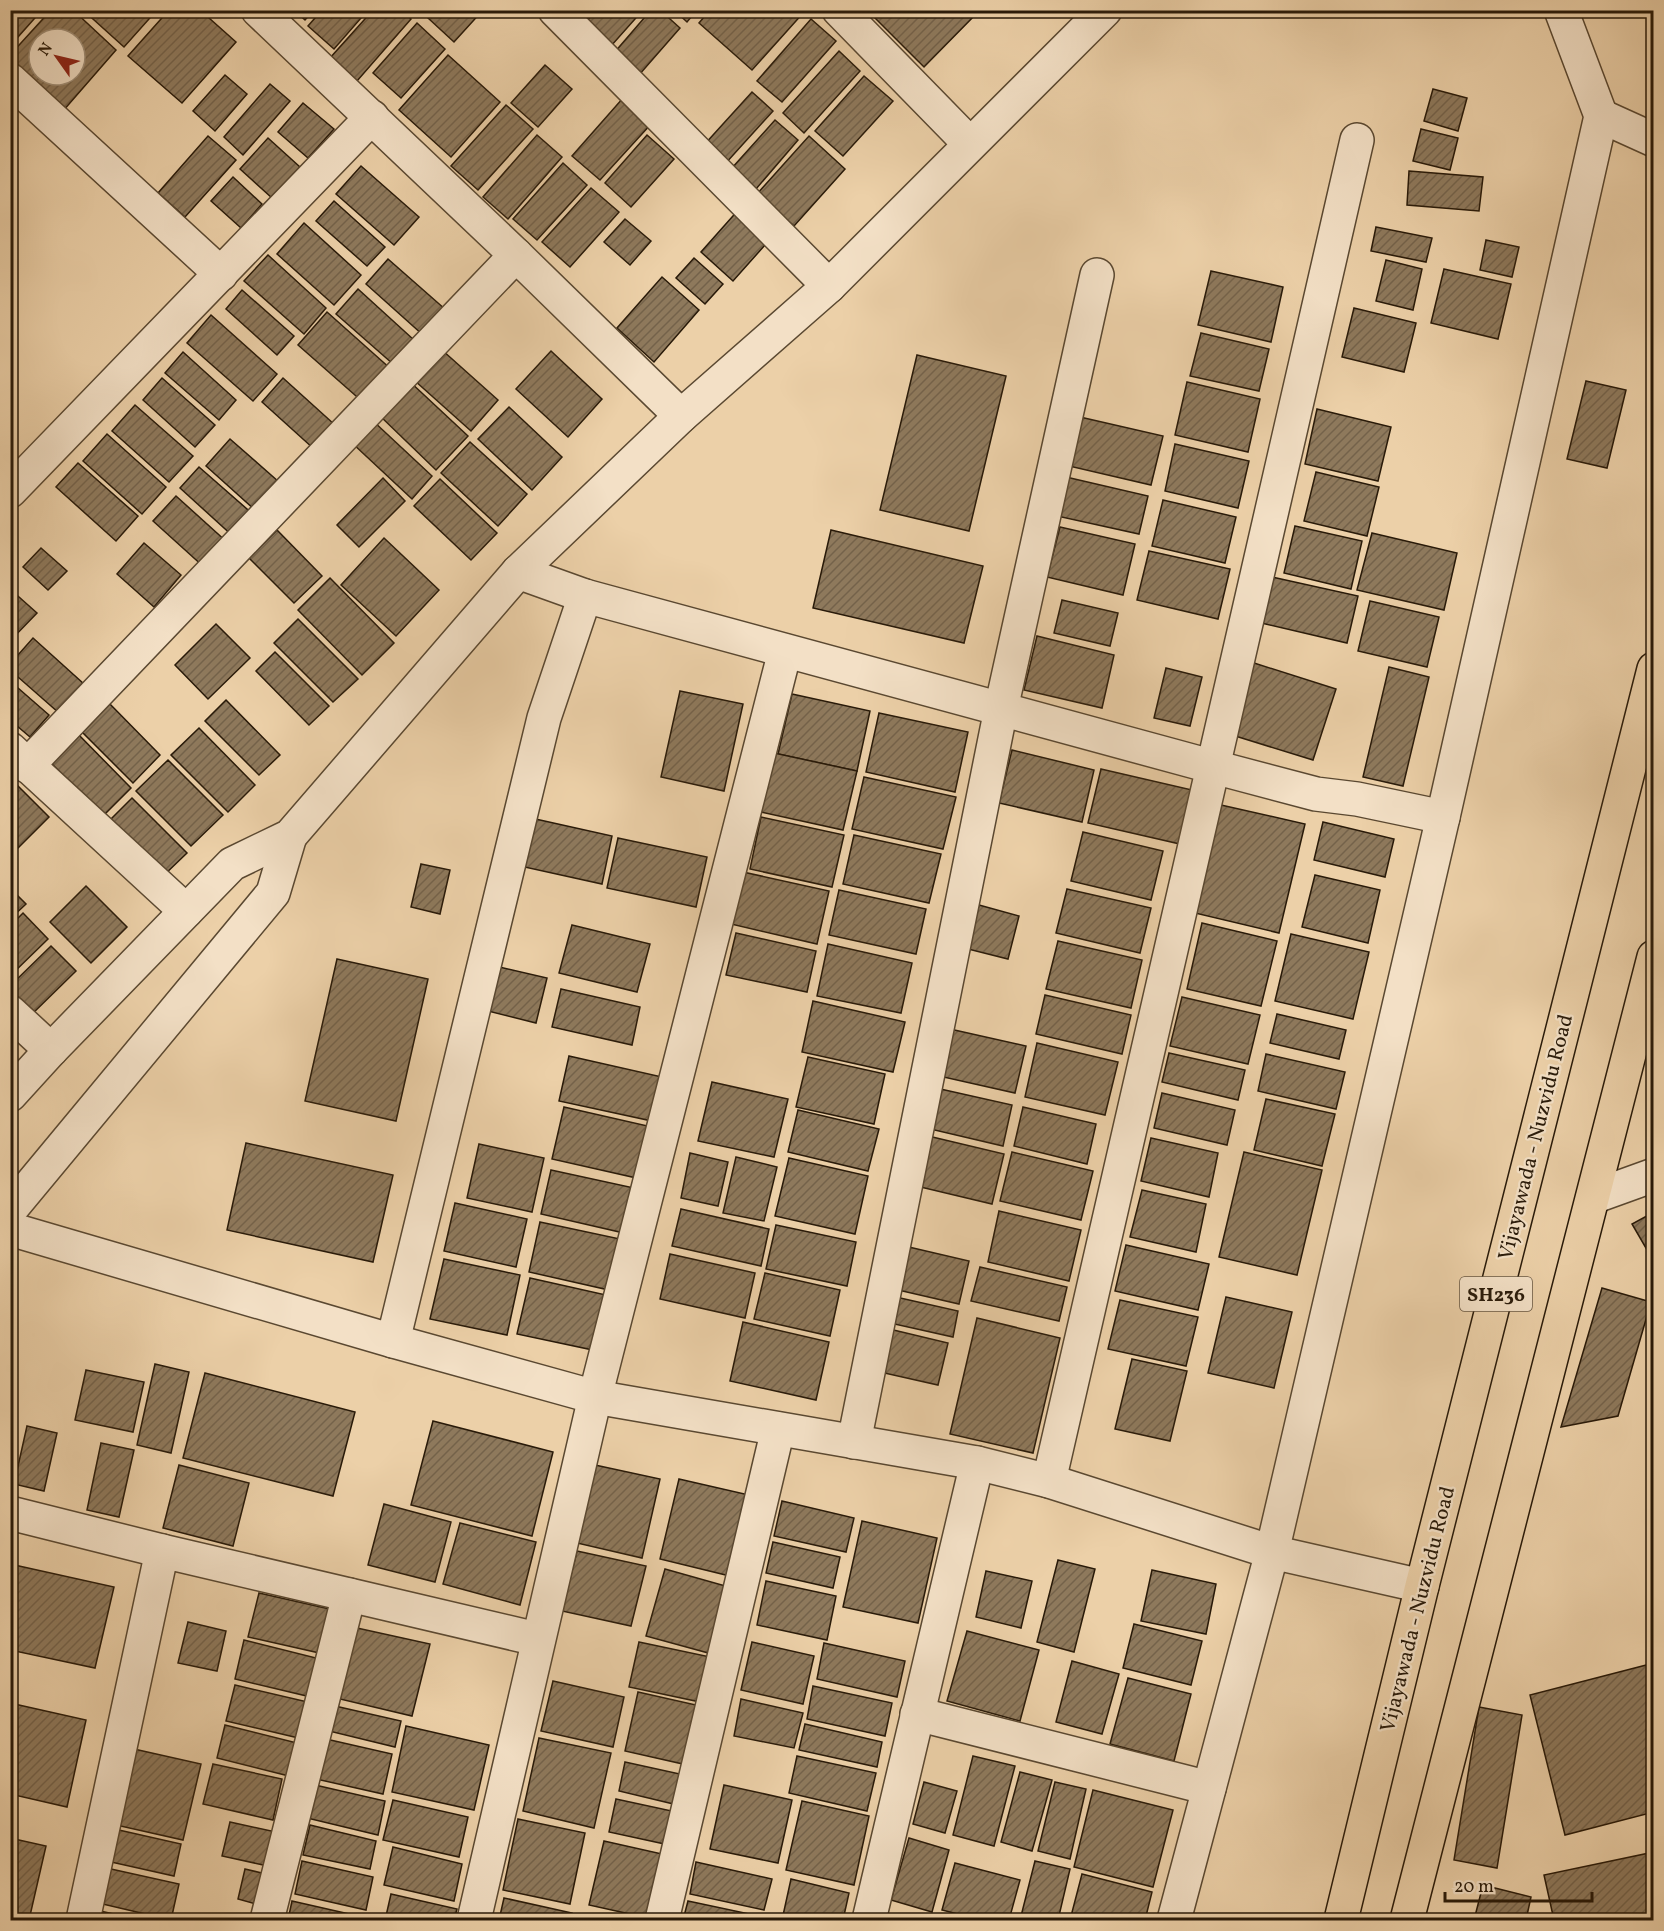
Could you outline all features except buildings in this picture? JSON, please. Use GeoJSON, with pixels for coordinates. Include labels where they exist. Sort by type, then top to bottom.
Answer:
{"type":"FeatureCollection","features":[{"type":"Feature","properties":{"kind":"main road","name":"Vijayawada - Nuzvidu Road"},"geometry":{"type":"LineString","coordinates":[[1341,1920],[1422,1586],[1653,669]]}},
{"type":"Feature","properties":{"kind":"main road","name":"SH236"},"geometry":{"type":"LineString","coordinates":[[1407,1920],[1653,957]]}},
{"type":"Feature","properties":{"kind":"street"},"geometry":{"type":"LineString","coordinates":[[258,10],[516,255],[681,416]]}},
{"type":"Feature","properties":{"kind":"street"},"geometry":{"type":"LineString","coordinates":[[555,10],[829,286]]}},
{"type":"Feature","properties":{"kind":"street"},"geometry":{"type":"LineString","coordinates":[[839,10],[970,144]]}},
{"type":"Feature","properties":{"kind":"street"},"geometry":{"type":"LineString","coordinates":[[10,1095],[232,864],[290,836],[518,572],[681,416],[829,286],[1105,10]]}},
{"type":"Feature","properties":{"kind":"street"},"geometry":{"type":"LineString","coordinates":[[1174,1920],[1209,1788],[1284,1554],[1443,817],[1612,122],[1561,10]]}},
{"type":"Feature","properties":{"kind":"street"},"geometry":{"type":"LineString","coordinates":[[10,80],[221,274]]}},
{"type":"Feature","properties":{"kind":"street"},"geometry":{"type":"LineString","coordinates":[[10,491],[372,117]]}},
{"type":"Feature","properties":{"kind":"street"},"geometry":{"type":"LineString","coordinates":[[1612,122],[1653,140]]}},
{"type":"Feature","properties":{"kind":"street"},"geometry":{"type":"LineString","coordinates":[[1049,1481],[1357,140]]}},
{"type":"Feature","properties":{"kind":"street"},"geometry":{"type":"LineString","coordinates":[[186,911],[19,758],[516,255]]}},
{"type":"Feature","properties":{"kind":"street"},"geometry":{"type":"LineString","coordinates":[[854,1442],[1001,709],[1098,275]]}},
{"type":"Feature","properties":{"kind":"street"},"geometry":{"type":"LineString","coordinates":[[518,572],[585,596],[1214,767],[1316,794],[1357,799],[1443,817]]}},
{"type":"Feature","properties":{"kind":"street"},"geometry":{"type":"LineString","coordinates":[[393,1341],[544,718],[585,596]]}},
{"type":"Feature","properties":{"kind":"street"},"geometry":{"type":"LineString","coordinates":[[474,1920],[594,1396],[785,651]]}},
{"type":"Feature","properties":{"kind":"street"},"geometry":{"type":"LineString","coordinates":[[10,1210],[273,893],[290,836]]}},
{"type":"Feature","properties":{"kind":"street"},"geometry":{"type":"LineString","coordinates":[[10,1012],[51,1050]]}},
{"type":"Feature","properties":{"kind":"street"},"geometry":{"type":"LineString","coordinates":[[1593,1197],[1653,1175]]}},
{"type":"Feature","properties":{"kind":"street"},"geometry":{"type":"LineString","coordinates":[[10,1229],[393,1341],[594,1396],[977,1463],[1049,1481],[1284,1554],[1422,1586]]}},
{"type":"Feature","properties":{"kind":"street"},"geometry":{"type":"LineString","coordinates":[[662,1920],[778,1429]]}},
{"type":"Feature","properties":{"kind":"street"},"geometry":{"type":"LineString","coordinates":[[871,1920],[977,1463]]}},
{"type":"Feature","properties":{"kind":"street"},"geometry":{"type":"LineString","coordinates":[[10,1512],[162,1551],[537,1639]]}},
{"type":"Feature","properties":{"kind":"street"},"geometry":{"type":"LineString","coordinates":[[83,1920],[162,1551]]}},
{"type":"Feature","properties":{"kind":"street"},"geometry":{"type":"LineString","coordinates":[[267,1920],[349,1595]]}},
{"type":"Feature","properties":{"kind":"street"},"geometry":{"type":"LineString","coordinates":[[917,1714],[1209,1788]]}}]}
